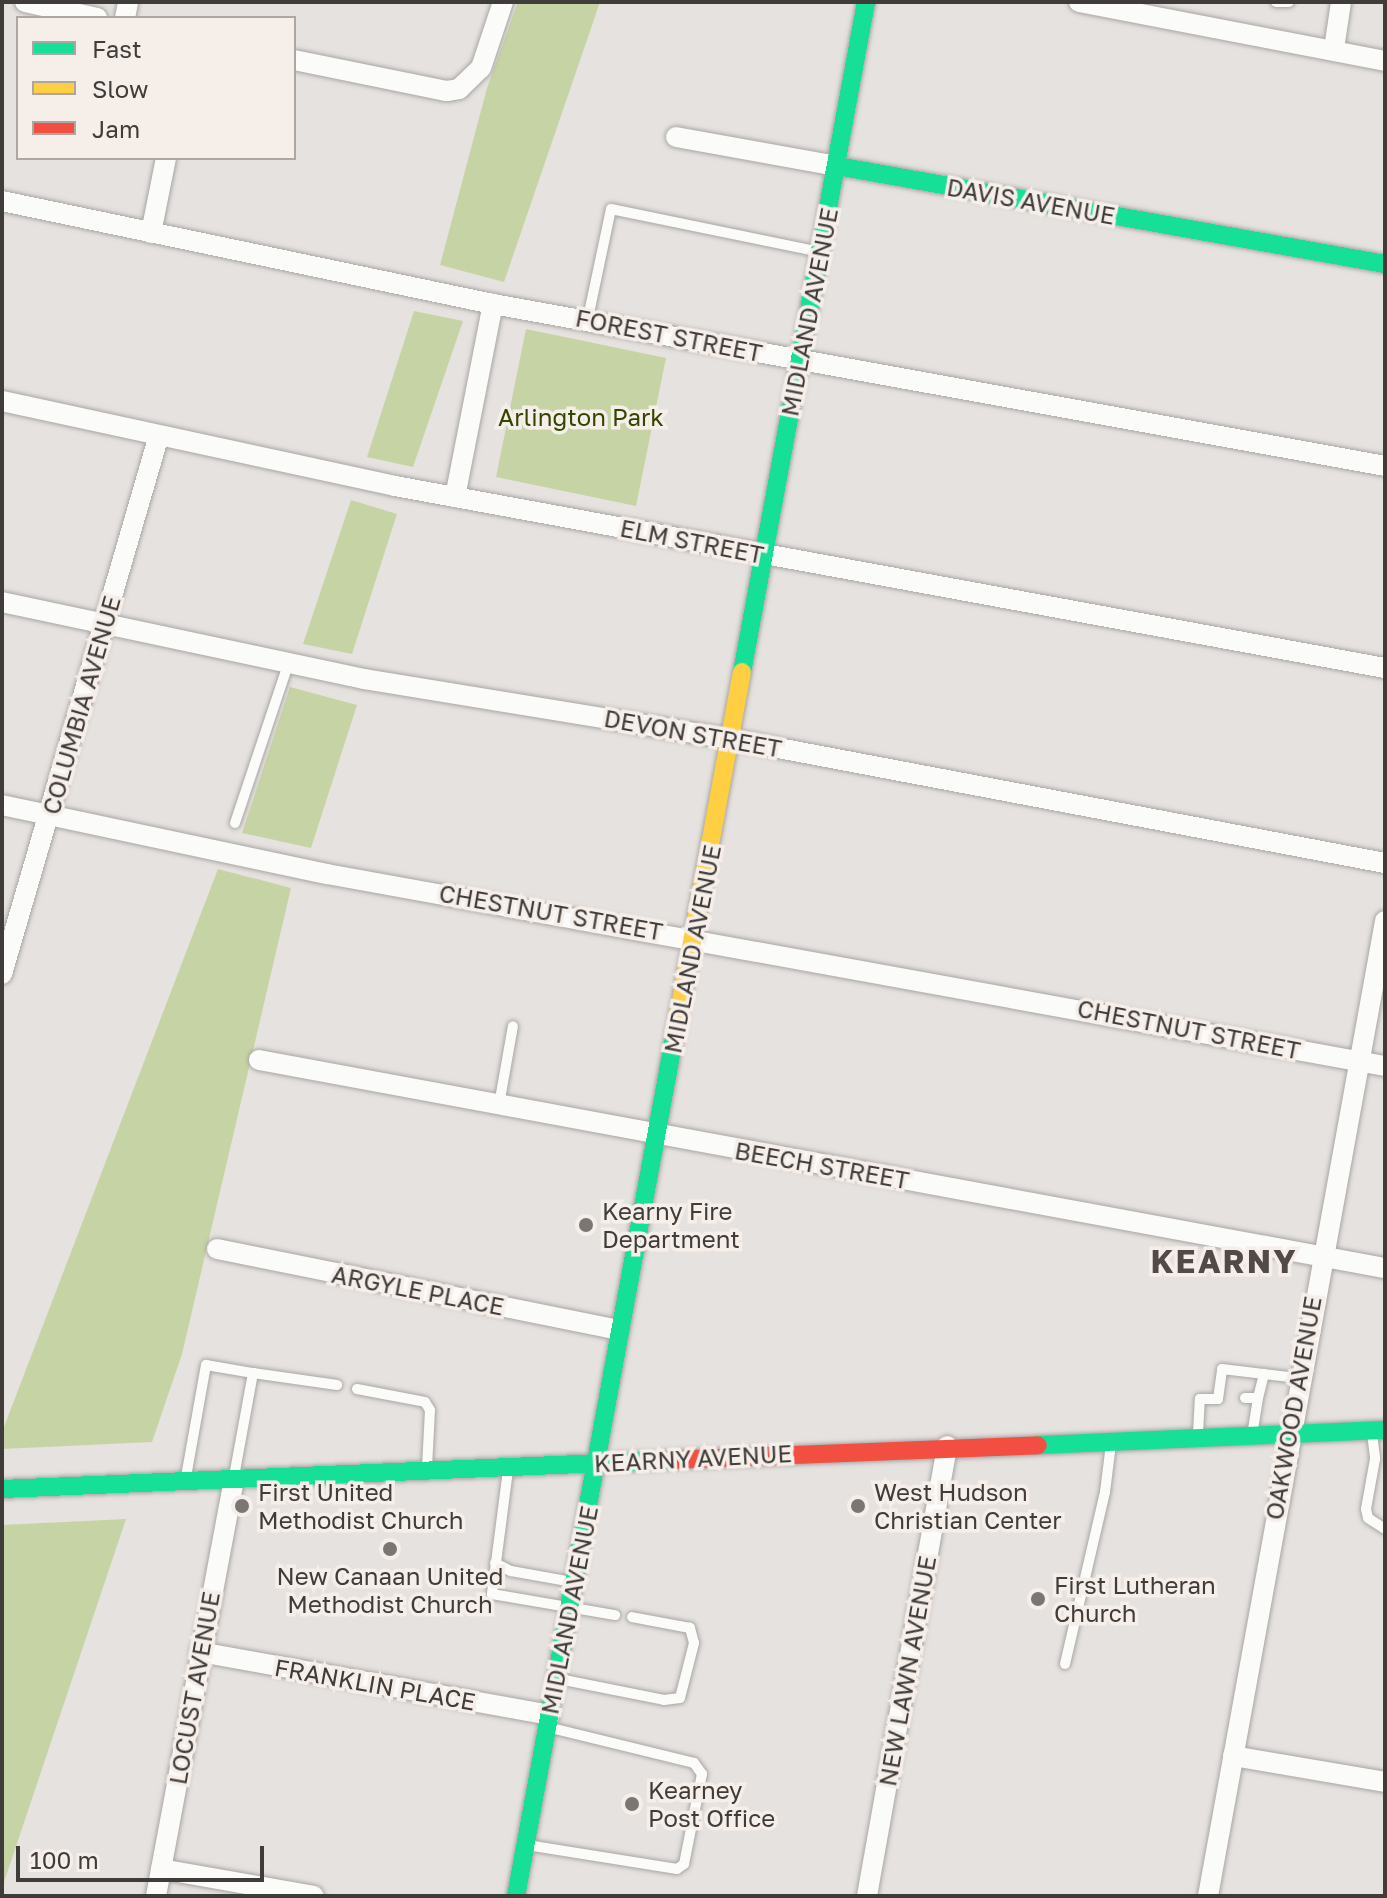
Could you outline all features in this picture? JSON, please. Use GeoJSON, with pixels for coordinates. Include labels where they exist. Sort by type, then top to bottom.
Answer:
{"type":"FeatureCollection","features":[{"type":"Feature","properties":{"kind":"street"},"geometry":{"type":"LineString","coordinates":[[25,2],[88,16]]}},
{"type":"Feature","properties":{"kind":"street"},"geometry":{"type":"LineString","coordinates":[[296,60],[447,91],[459,89],[481,68],[503,2]]}},
{"type":"Feature","properties":{"kind":"street","name":"MIDLAND AVENUE"},"geometry":{"type":"LineString","coordinates":[[516,1896],[597,1462],[618,1330],[696,937],[866,2]]}},
{"type":"Feature","properties":{"kind":"street"},"geometry":{"type":"LineString","coordinates":[[1079,2],[1111,4],[1385,61]]}},
{"type":"Feature","properties":{"kind":"street"},"geometry":{"type":"LineString","coordinates":[[1334,49],[1341,2]]}},
{"type":"Feature","properties":{"kind":"street","name":"DAVIS AVENUE"},"geometry":{"type":"LineString","coordinates":[[676,137],[1385,264]]}},
{"type":"Feature","properties":{"kind":"street"},"geometry":{"type":"LineString","coordinates":[[151,233],[166,160]]}},
{"type":"Feature","properties":{"kind":"street","name":"FOREST STREET"},"geometry":{"type":"LineString","coordinates":[[2,201],[493,304],[588,318],[799,360],[1385,466]]}},
{"type":"Feature","properties":{"kind":"street"},"geometry":{"type":"LineString","coordinates":[[455,497],[493,304]]}},
{"type":"Feature","properties":{"kind":"street","name":"ELM STREET"},"geometry":{"type":"LineString","coordinates":[[2,401],[455,497],[1385,668]]}},
{"type":"Feature","properties":{"kind":"street","name":"COLUMBIA AVENUE"},"geometry":{"type":"LineString","coordinates":[[2,974],[159,435]]}},
{"type":"Feature","properties":{"kind":"street","name":"DEVON STREET"},"geometry":{"type":"LineString","coordinates":[[2,602],[289,662],[731,739],[1385,863]]}},
{"type":"Feature","properties":{"kind":"street","name":"CHESTNUT STREET"},"geometry":{"type":"LineString","coordinates":[[2,805],[327,874],[696,937],[1385,1066]]}},
{"type":"Feature","properties":{"kind":"street","name":"OAKWOOD AVENUE"},"geometry":{"type":"LineString","coordinates":[[1208,1896],[1288,1433],[1385,921]]}},
{"type":"Feature","properties":{"kind":"street","name":"BEECH STREET"},"geometry":{"type":"LineString","coordinates":[[259,1060],[1385,1268]]}},
{"type":"Feature","properties":{"kind":"street","name":"ARGYLE PLACE"},"geometry":{"type":"LineString","coordinates":[[217,1249],[618,1330]]}},
{"type":"Feature","properties":{"kind":"street","name":"KEARNY AVENUE"},"geometry":{"type":"LineString","coordinates":[[2,1489],[508,1470],[597,1462],[1112,1438],[1378,1430]]}},
{"type":"Feature","properties":{"kind":"street","name":"NEW LAWN AVENUE"},"geometry":{"type":"LineString","coordinates":[[867,1896],[947,1446]]}},
{"type":"Feature","properties":{"kind":"street","name":"LOCUST AVENUE"},"geometry":{"type":"LineString","coordinates":[[156,1896],[234,1481]]}},
{"type":"Feature","properties":{"kind":"street","name":"FRANKLIN PLACE"},"geometry":{"type":"LineString","coordinates":[[200,1652],[548,1721]]}},
{"type":"Feature","properties":{"kind":"street"},"geometry":{"type":"LineString","coordinates":[[1233,1756],[1385,1782]]}},
{"type":"Feature","properties":{"kind":"street"},"geometry":{"type":"LineString","coordinates":[[161,1869],[314,1896]]}},
{"type":"Feature","properties":{"kind":"lane"},"geometry":{"type":"LineString","coordinates":[[1276,2],[1289,2]]}},
{"type":"Feature","properties":{"kind":"lane"},"geometry":{"type":"LineString","coordinates":[[588,318],[611,209],[820,252]]}},
{"type":"Feature","properties":{"kind":"lane"},"geometry":{"type":"LineString","coordinates":[[235,823],[289,662]]}},
{"type":"Feature","properties":{"kind":"lane"},"geometry":{"type":"LineString","coordinates":[[499,1105],[513,1026]]}},
{"type":"Feature","properties":{"kind":"lane"},"geometry":{"type":"LineString","coordinates":[[186,1483],[206,1365],[337,1385]]}},
{"type":"Feature","properties":{"kind":"lane"},"geometry":{"type":"LineString","coordinates":[[1198,1436],[1200,1399],[1220,1399],[1222,1369],[1298,1378]]}},
{"type":"Feature","properties":{"kind":"lane"},"geometry":{"type":"LineString","coordinates":[[234,1481],[253,1373]]}},
{"type":"Feature","properties":{"kind":"lane"},"geometry":{"type":"LineString","coordinates":[[1253,1434],[1264,1374]]}},
{"type":"Feature","properties":{"kind":"lane"},"geometry":{"type":"LineString","coordinates":[[357,1389],[425,1402],[430,1410],[427,1473]]}},
{"type":"Feature","properties":{"kind":"lane"},"geometry":{"type":"LineString","coordinates":[[1245,1398],[1258,1398]]}},
{"type":"Feature","properties":{"kind":"lane"},"geometry":{"type":"LineString","coordinates":[[1378,1430],[1366,1509],[1368,1518],[1385,1529]]}},
{"type":"Feature","properties":{"kind":"lane"},"geometry":{"type":"LineString","coordinates":[[1065,1664],[1105,1492],[1112,1438]]}},
{"type":"Feature","properties":{"kind":"lane"},"geometry":{"type":"LineString","coordinates":[[508,1470],[492,1594],[615,1615]]}},
{"type":"Feature","properties":{"kind":"lane"},"geometry":{"type":"LineString","coordinates":[[495,1563],[511,1571],[573,1582]]}},
{"type":"Feature","properties":{"kind":"lane"},"geometry":{"type":"LineString","coordinates":[[557,1679],[673,1701],[685,1692],[694,1643],[690,1628],[632,1617]]}},
{"type":"Feature","properties":{"kind":"lane"},"geometry":{"type":"LineString","coordinates":[[527,1845],[677,1869],[684,1864],[702,1774],[694,1763],[548,1721]]}},
{"type":"Feature","properties":{"kind":"green space"},"geometry":{"type":"Polygon","coordinates":[[[518,2],[600,2],[504,282],[440,265],[487,88],[518,2]]]}},
{"type":"Feature","properties":{"kind":"green space"},"geometry":{"type":"Polygon","coordinates":[[[414,311],[463,321],[413,467],[367,457],[414,311]]]}},
{"type":"Feature","properties":{"kind":"green space","name":"Arlington Park"},"geometry":{"type":"Polygon","coordinates":[[[526,329],[666,358],[636,506],[496,477],[526,329]]]}},
{"type":"Feature","properties":{"kind":"green space"},"geometry":{"type":"Polygon","coordinates":[[[351,500],[397,514],[352,654],[303,644],[351,500]]]}},
{"type":"Feature","properties":{"kind":"green space"},"geometry":{"type":"Polygon","coordinates":[[[290,687],[357,705],[311,848],[242,833],[290,687]]]}},
{"type":"Feature","properties":{"kind":"green space"},"geometry":{"type":"Polygon","coordinates":[[[218,869],[291,888],[182,1354],[152,1442],[2,1449],[2,1432],[218,869]]]}},
{"type":"Feature","properties":{"kind":"green space"},"geometry":{"type":"Polygon","coordinates":[[[126,1519],[2,1888],[2,1525],[126,1519]]]}},
{"type":"Feature","properties":{"kind":"traffic: fast"},"geometry":{"type":"LineString","coordinates":[[742,672],[866,2]]}},
{"type":"Feature","properties":{"kind":"traffic: fast"},"geometry":{"type":"LineString","coordinates":[[837,166],[1385,264]]}},
{"type":"Feature","properties":{"kind":"traffic: fast"},"geometry":{"type":"LineString","coordinates":[[516,1896],[676,1028]]}},
{"type":"Feature","properties":{"kind":"traffic: fast"},"geometry":{"type":"LineString","coordinates":[[1038,1445],[1385,1430]]}},
{"type":"Feature","properties":{"kind":"traffic: fast"},"geometry":{"type":"LineString","coordinates":[[2,1489],[671,1460]]}},
{"type":"Feature","properties":{"kind":"traffic: slow"},"geometry":{"type":"LineString","coordinates":[[676,1028],[742,672]]}},
{"type":"Feature","properties":{"kind":"traffic: jam"},"geometry":{"type":"LineString","coordinates":[[671,1460],[1038,1445]]}},
{"type":"Feature","properties":{"kind":"place","name":"Kearny Fire Department"},"geometry":{"type":"Point","coordinates":[586,1225]}},
{"type":"Feature","properties":{"kind":"place","name":"First United Methodist Church"},"geometry":{"type":"Point","coordinates":[242,1506]}},
{"type":"Feature","properties":{"kind":"place","name":"West Hudson Christian Center"},"geometry":{"type":"Point","coordinates":[858,1506]}},
{"type":"Feature","properties":{"kind":"place","name":"New Canaan United Methodist Church"},"geometry":{"type":"Point","coordinates":[390,1549]}},
{"type":"Feature","properties":{"kind":"place","name":"First Lutheran Church"},"geometry":{"type":"Point","coordinates":[1038,1599]}},
{"type":"Feature","properties":{"kind":"place","name":"Kearney Post Office"},"geometry":{"type":"Point","coordinates":[632,1804]}},
{"type":"Feature","properties":{"kind":"district","name":"KEARNY"},"geometry":{"type":"Point","coordinates":[1224,1261]}}]}
